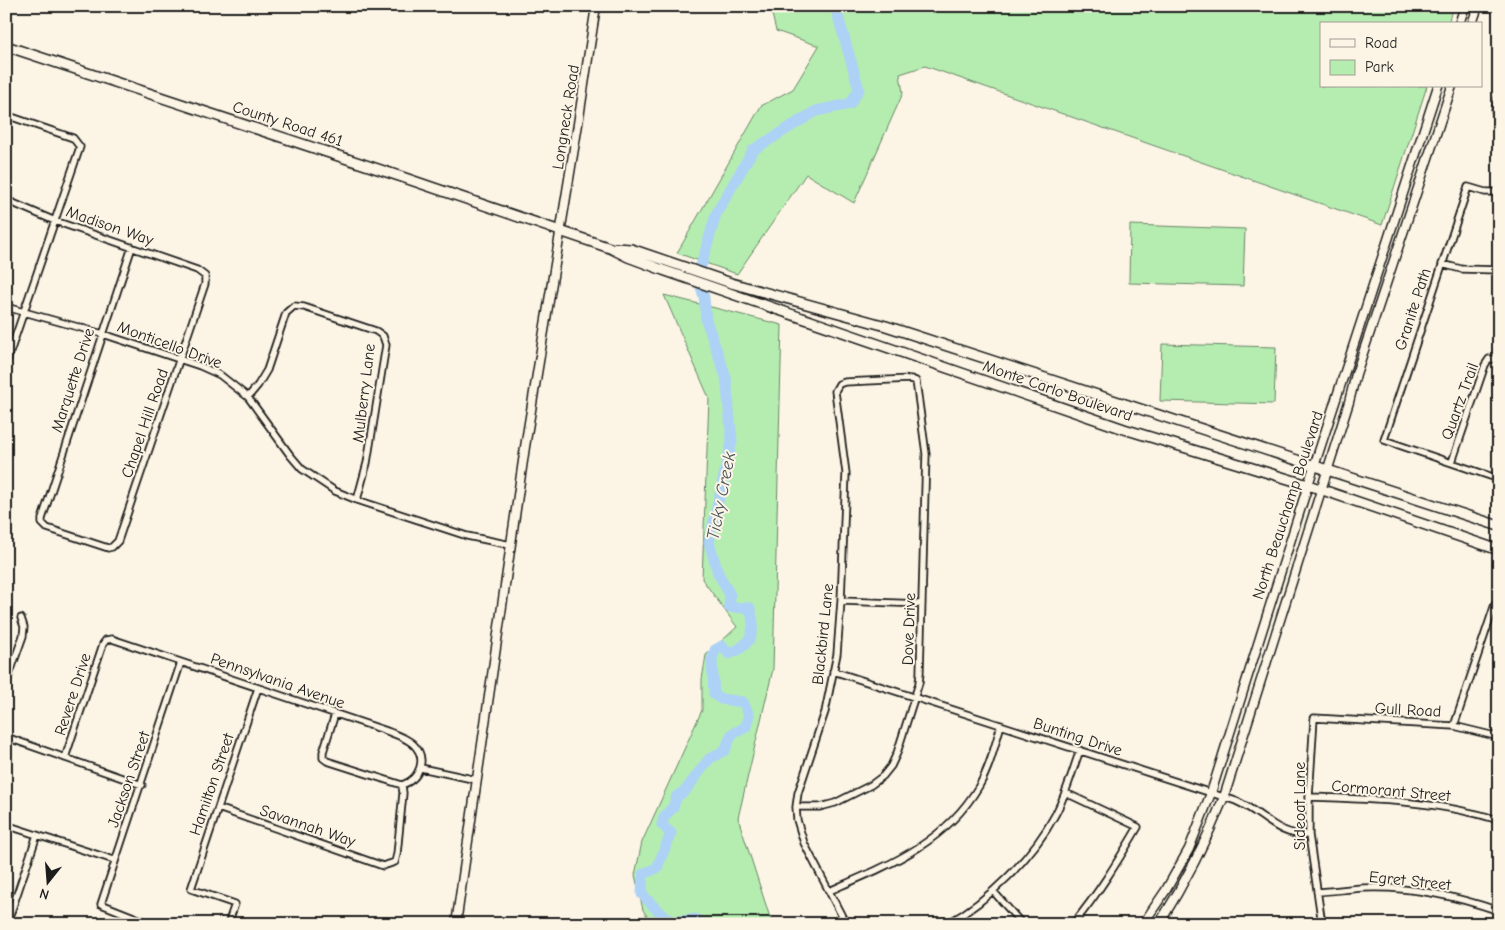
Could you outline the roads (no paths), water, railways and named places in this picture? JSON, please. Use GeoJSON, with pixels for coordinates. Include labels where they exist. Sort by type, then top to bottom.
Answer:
{"type":"FeatureCollection","features":[{"type":"Feature","properties":{"kind":"main road","name":"County Road 461"},"geometry":{"type":"LineString","coordinates":[[6,46],[560,231]]}},
{"type":"Feature","properties":{"kind":"main road","name":"Monte Carlo Boulevard"},"geometry":{"type":"LineString","coordinates":[[560,231],[610,248],[662,270],[886,326],[1499,526]]}},
{"type":"Feature","properties":{"kind":"main road","name":"Monte Carlo Boulevard"},"geometry":{"type":"LineString","coordinates":[[610,248],[632,250],[664,260],[729,287],[1124,429],[1308,485],[1499,550]]}},
{"type":"Feature","properties":{"kind":"street","name":"Longneck Road"},"geometry":{"type":"LineString","coordinates":[[456,924],[511,545],[596,6]]}},
{"type":"Feature","properties":{"kind":"street"},"geometry":{"type":"LineString","coordinates":[[1460,22],[1464,6]]}},
{"type":"Feature","properties":{"kind":"street"},"geometry":{"type":"LineString","coordinates":[[1473,22],[1478,6]]}},
{"type":"Feature","properties":{"kind":"street","name":"North Beauchamp Boulevard"},"geometry":{"type":"LineString","coordinates":[[1143,924],[1166,890],[1189,849],[1211,793],[1314,466],[1437,88]]}},
{"type":"Feature","properties":{"kind":"street","name":"North Beauchamp Boulevard"},"geometry":{"type":"LineString","coordinates":[[1159,924],[1199,855],[1224,797],[1349,402],[1356,374],[1451,88]]}},
{"type":"Feature","properties":{"kind":"street"},"geometry":{"type":"LineString","coordinates":[[1498,117],[1495,110],[1499,94]]}},
{"type":"Feature","properties":{"kind":"street"},"geometry":{"type":"LineString","coordinates":[[6,115],[74,138],[78,143],[79,150],[6,364]]}},
{"type":"Feature","properties":{"kind":"street","name":"Granite Path"},"geometry":{"type":"LineString","coordinates":[[1452,462],[1384,440],[1468,187],[1485,192],[1499,192]]}},
{"type":"Feature","properties":{"kind":"street","name":"Madison Way"},"geometry":{"type":"LineString","coordinates":[[6,200],[55,221],[197,270],[204,276]]}},
{"type":"Feature","properties":{"kind":"street","name":"Marquette Drive"},"geometry":{"type":"LineString","coordinates":[[112,547],[104,547],[48,528],[42,523],[42,514],[132,247]]}},
{"type":"Feature","properties":{"kind":"street"},"geometry":{"type":"LineString","coordinates":[[1442,264],[1461,270],[1499,270]]}},
{"type":"Feature","properties":{"kind":"street","name":"Chapel Hill Road"},"geometry":{"type":"LineString","coordinates":[[112,547],[118,541],[180,359],[205,284],[204,276]]}},
{"type":"Feature","properties":{"kind":"street","name":"Mulberry Lane"},"geometry":{"type":"LineString","coordinates":[[248,397],[262,379],[286,313],[294,306],[304,307],[376,331],[383,336],[386,345],[368,463],[357,500]]}},
{"type":"Feature","properties":{"kind":"street","name":"Monticello Drive"},"geometry":{"type":"LineString","coordinates":[[6,307],[102,334],[180,359],[220,375],[248,397],[290,456],[302,469],[335,491],[467,536],[511,545]]}},
{"type":"Feature","properties":{"kind":"street","name":"Quartz Trail"},"geometry":{"type":"LineString","coordinates":[[1452,462],[1485,365],[1489,359],[1499,359]]}},
{"type":"Feature","properties":{"kind":"street","name":"Dove Drive"},"geometry":{"type":"LineString","coordinates":[[796,807],[820,807],[835,803],[871,785],[883,776],[891,766],[897,753],[920,673],[926,454],[916,381],[905,378],[845,382],[839,384],[835,391]]}},
{"type":"Feature","properties":{"kind":"street","name":"Blackbird Lane"},"geometry":{"type":"LineString","coordinates":[[835,391],[846,473],[841,601],[836,654],[825,712],[798,793],[796,807],[797,820],[804,843],[846,924]]}},
{"type":"Feature","properties":{"kind":"street"},"geometry":{"type":"LineString","coordinates":[[1452,462],[1499,479]]}},
{"type":"Feature","properties":{"kind":"street"},"geometry":{"type":"LineString","coordinates":[[841,601],[922,604]]}},
{"type":"Feature","properties":{"kind":"street"},"geometry":{"type":"LineString","coordinates":[[1454,726],[1497,605]]}},
{"type":"Feature","properties":{"kind":"street"},"geometry":{"type":"LineString","coordinates":[[6,684],[23,636],[24,627],[21,618]]}},
{"type":"Feature","properties":{"kind":"street","name":"Pennsylvania Avenue"},"geometry":{"type":"LineString","coordinates":[[106,640],[112,639],[384,730],[412,743],[420,755],[421,768]]}},
{"type":"Feature","properties":{"kind":"street","name":"Revere Drive"},"geometry":{"type":"LineString","coordinates":[[65,758],[103,644],[106,640]]}},
{"type":"Feature","properties":{"kind":"street","name":"Jackson Street"},"geometry":{"type":"LineString","coordinates":[[143,922],[101,904],[114,860],[142,785],[182,662]]}},
{"type":"Feature","properties":{"kind":"street","name":"Bunting Drive"},"geometry":{"type":"LineString","coordinates":[[833,671],[1224,797],[1249,807],[1289,834],[1309,835]]}},
{"type":"Feature","properties":{"kind":"street","name":"Hamilton Street"},"geometry":{"type":"LineString","coordinates":[[228,924],[235,904],[191,889],[258,688]]}},
{"type":"Feature","properties":{"kind":"street"},"geometry":{"type":"LineString","coordinates":[[335,714],[323,752],[323,758],[327,761],[402,785],[413,780],[421,768],[477,780]]}},
{"type":"Feature","properties":{"kind":"street","name":"Gull Road"},"geometry":{"type":"LineString","coordinates":[[1314,718],[1454,726],[1499,737]]}},
{"type":"Feature","properties":{"kind":"street","name":"Sideoat Lane"},"geometry":{"type":"LineString","coordinates":[[1314,718],[1309,835],[1322,924]]}},
{"type":"Feature","properties":{"kind":"street"},"geometry":{"type":"LineString","coordinates":[[829,891],[892,864],[912,853],[952,821],[979,786],[988,767],[1001,725]]}},
{"type":"Feature","properties":{"kind":"street"},"geometry":{"type":"LineString","coordinates":[[6,737],[142,785]]}},
{"type":"Feature","properties":{"kind":"street"},"geometry":{"type":"LineString","coordinates":[[947,924],[993,891],[1019,866],[1039,840],[1054,817],[1066,793],[1080,750]]}},
{"type":"Feature","properties":{"kind":"street","name":"Savannah Way"},"geometry":{"type":"LineString","coordinates":[[218,808],[383,866],[395,862],[397,854],[403,793],[402,785]]}},
{"type":"Feature","properties":{"kind":"street"},"geometry":{"type":"LineString","coordinates":[[1066,793],[1138,827],[1113,870],[1092,901],[1073,924]]}},
{"type":"Feature","properties":{"kind":"street","name":"Cormorant Street"},"geometry":{"type":"LineString","coordinates":[[1310,797],[1386,800],[1437,805],[1499,820]]}},
{"type":"Feature","properties":{"kind":"street"},"geometry":{"type":"LineString","coordinates":[[6,825],[114,860]]}},
{"type":"Feature","properties":{"kind":"street"},"geometry":{"type":"LineString","coordinates":[[7,924],[37,834]]}},
{"type":"Feature","properties":{"kind":"street","name":"Egret Street"},"geometry":{"type":"LineString","coordinates":[[1317,892],[1364,888],[1436,893],[1499,911]]}},
{"type":"Feature","properties":{"kind":"street"},"geometry":{"type":"LineString","coordinates":[[993,891],[1022,924]]}},
{"type":"Feature","properties":{"kind":"waterway","name":"Ticky Creek"},"geometry":{"type":"LineString","coordinates":[[703,924],[695,919],[673,922],[656,909],[642,894],[643,874],[657,868],[671,833],[662,825],[664,817],[673,807],[677,796],[685,791],[709,759],[725,750],[732,734],[746,727],[749,715],[743,702],[721,699],[714,694],[712,660],[715,650],[722,646],[729,654],[743,646],[751,636],[753,624],[750,608],[729,607],[730,595],[718,573],[709,542],[732,441],[726,377],[706,320],[704,297],[698,277],[716,214],[753,150],[816,111],[850,104],[859,89],[835,6]]}}]}
